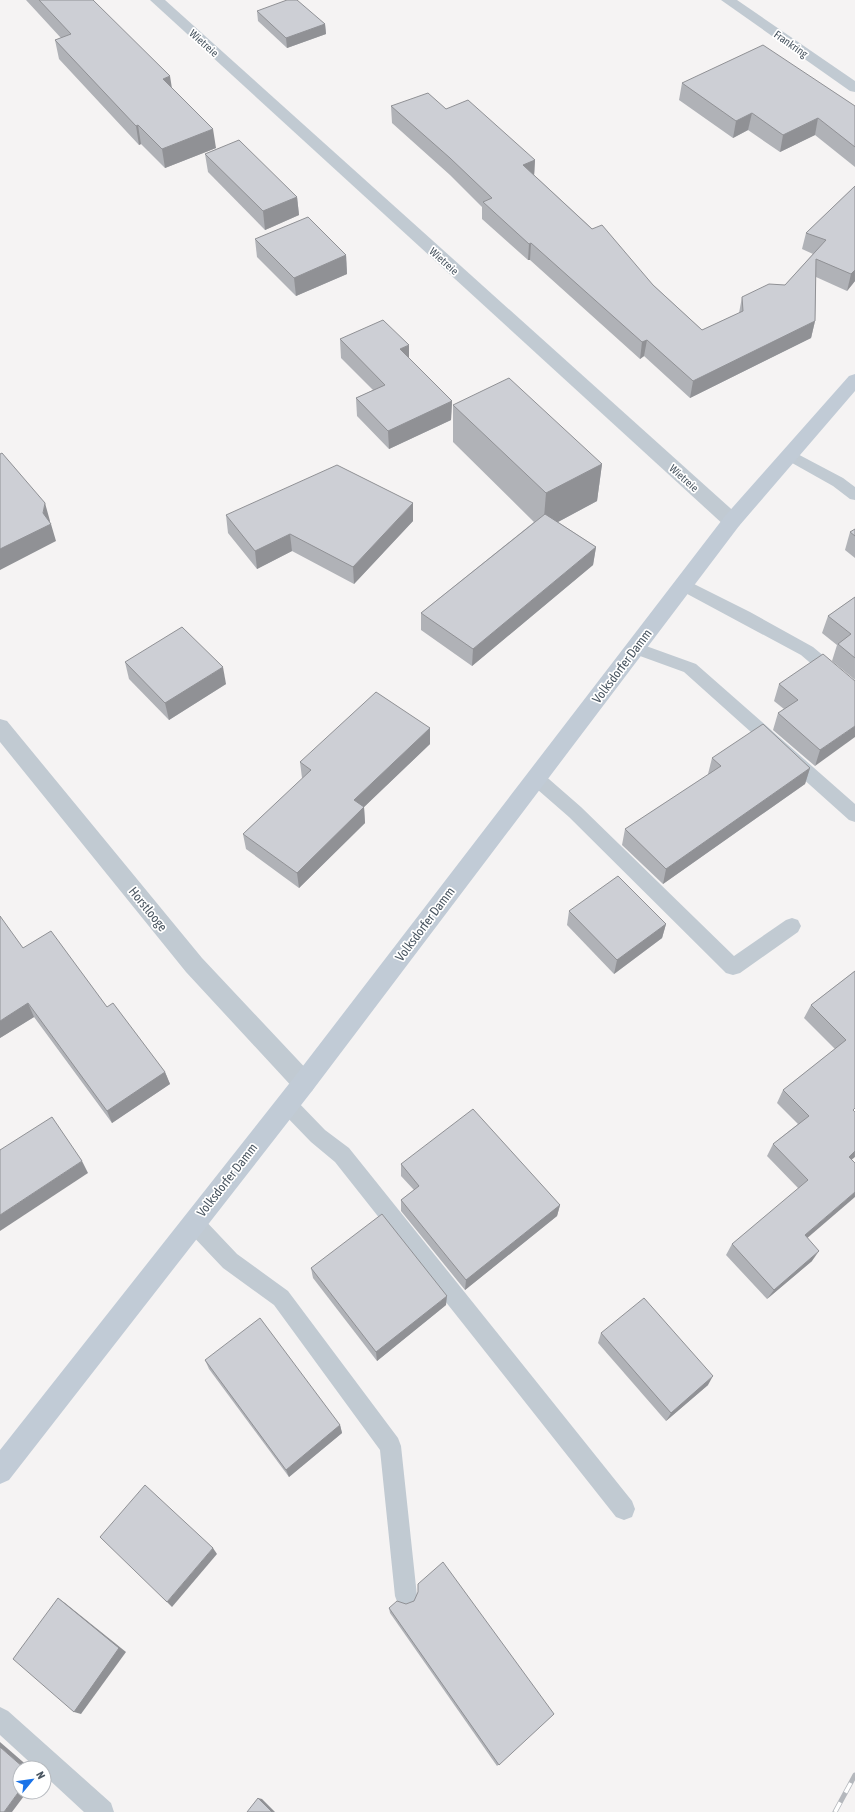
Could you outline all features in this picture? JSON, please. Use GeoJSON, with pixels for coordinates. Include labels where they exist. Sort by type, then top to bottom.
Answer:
{"type":"FeatureCollection","features":[{"type":"Feature","properties":{"kind":"main road","name":"Volksdorfer Damm"},"geometry":{"type":"LineString","coordinates":[[0,1471],[304,1083],[732,521],[852,387]]}},
{"type":"Feature","properties":{"kind":"street","name":"Wietreie"},"geometry":{"type":"LineString","coordinates":[[157,0],[732,521]]}},
{"type":"Feature","properties":{"kind":"street","name":"Frankring"},"geometry":{"type":"LineString","coordinates":[[728,0],[855,88]]}},
{"type":"Feature","properties":{"kind":"street","name":"Horstlooge"},"geometry":{"type":"LineString","coordinates":[[0,727],[194,965],[304,1083]]}},
{"type":"Feature","properties":{"kind":"lane"},"geometry":{"type":"LineString","coordinates":[[790,455],[838,482],[855,495]]}},
{"type":"Feature","properties":{"kind":"lane"},"geometry":{"type":"LineString","coordinates":[[684,584],[807,651],[855,690]]}},
{"type":"Feature","properties":{"kind":"lane"},"geometry":{"type":"LineString","coordinates":[[635,648],[690,668],[855,815]]}},
{"type":"Feature","properties":{"kind":"lane"},"geometry":{"type":"LineString","coordinates":[[536,778],[575,812],[733,967],[792,926]]}},
{"type":"Feature","properties":{"kind":"lane"},"geometry":{"type":"LineString","coordinates":[[287,1104],[318,1136],[342,1155],[624,1510]]}},
{"type":"Feature","properties":{"kind":"lane"},"geometry":{"type":"LineString","coordinates":[[194,1223],[230,1261],[281,1298],[390,1446],[406,1596]]}},
{"type":"Feature","properties":{"kind":"lane"},"geometry":{"type":"LineString","coordinates":[[0,1719],[102,1812]]}},
{"type":"Feature","properties":{"kind":"building"},"geometry":{"type":"Polygon","coordinates":[[[39,0],[93,0],[170,76],[163,79],[213,129],[162,149],[138,125],[136,126],[55,40],[71,34],[39,0]]]}},
{"type":"Feature","properties":{"kind":"building"},"geometry":{"type":"Polygon","coordinates":[[[287,0],[297,0],[325,24],[286,38],[257,11],[287,0]]]}},
{"type":"Feature","properties":{"kind":"building"},"geometry":{"type":"Polygon","coordinates":[[[763,45],[855,106],[855,147],[818,118],[783,135],[752,113],[736,121],[682,83],[763,45]]]}},
{"type":"Feature","properties":{"kind":"building"},"geometry":{"type":"Polygon","coordinates":[[[428,93],[446,109],[468,100],[535,160],[523,165],[592,229],[602,225],[653,285],[702,330],[743,311],[742,297],[769,284],[785,285],[826,240],[806,233],[855,186],[855,270],[851,274],[816,259],[815,321],[693,381],[647,340],[642,342],[531,243],[529,244],[483,202],[492,198],[450,158],[391,106],[428,93]]]}},
{"type":"Feature","properties":{"kind":"building"},"geometry":{"type":"Polygon","coordinates":[[[239,140],[297,197],[263,211],[205,154],[239,140]]]}},
{"type":"Feature","properties":{"kind":"building"},"geometry":{"type":"Polygon","coordinates":[[[308,217],[346,255],[294,278],[255,239],[308,217]]]}},
{"type":"Feature","properties":{"kind":"building"},"geometry":{"type":"Polygon","coordinates":[[[383,320],[409,345],[400,349],[452,401],[388,431],[356,398],[385,385],[340,339],[383,320]]]}},
{"type":"Feature","properties":{"kind":"building"},"geometry":{"type":"Polygon","coordinates":[[[509,378],[602,464],[546,493],[453,405],[509,378]]]}},
{"type":"Feature","properties":{"kind":"building"},"geometry":{"type":"Polygon","coordinates":[[[2,453],[45,503],[43,513],[51,524],[0,549],[0,454],[2,453]]]}},
{"type":"Feature","properties":{"kind":"building"},"geometry":{"type":"Polygon","coordinates":[[[337,465],[413,503],[353,567],[290,534],[255,551],[226,515],[337,465]]]}},
{"type":"Feature","properties":{"kind":"building"},"geometry":{"type":"Polygon","coordinates":[[[545,514],[596,547],[473,649],[421,613],[545,514]]]}},
{"type":"Feature","properties":{"kind":"building"},"geometry":{"type":"Polygon","coordinates":[[[855,529],[855,536],[850,532],[855,529]]]}},
{"type":"Feature","properties":{"kind":"building"},"geometry":{"type":"Polygon","coordinates":[[[855,597],[855,658],[838,644],[851,634],[828,616],[855,597]]]}},
{"type":"Feature","properties":{"kind":"building"},"geometry":{"type":"Polygon","coordinates":[[[182,627],[223,667],[165,703],[125,662],[182,627]]]}},
{"type":"Feature","properties":{"kind":"building"},"geometry":{"type":"Polygon","coordinates":[[[823,654],[855,681],[855,726],[820,750],[778,713],[798,700],[779,684],[823,654]]]}},
{"type":"Feature","properties":{"kind":"building"},"geometry":{"type":"Polygon","coordinates":[[[376,692],[430,728],[354,800],[364,807],[297,873],[243,834],[311,770],[300,762],[376,692]]]}},
{"type":"Feature","properties":{"kind":"building"},"geometry":{"type":"Polygon","coordinates":[[[763,724],[810,768],[666,869],[625,829],[721,766],[712,758],[763,724]]]}},
{"type":"Feature","properties":{"kind":"building"},"geometry":{"type":"Polygon","coordinates":[[[618,876],[666,924],[617,960],[569,911],[618,876]]]}},
{"type":"Feature","properties":{"kind":"building"},"geometry":{"type":"Polygon","coordinates":[[[0,916],[23,948],[51,931],[107,1007],[113,1003],[165,1072],[107,1111],[28,1003],[0,1021],[0,916]]]}},
{"type":"Feature","properties":{"kind":"building"},"geometry":{"type":"Polygon","coordinates":[[[855,971],[855,1108],[853,1110],[855,1112],[855,1151],[849,1157],[855,1163],[855,1192],[805,1235],[819,1251],[774,1290],[732,1244],[808,1180],[773,1144],[809,1116],[783,1090],[846,1040],[811,1005],[855,971]]]}},
{"type":"Feature","properties":{"kind":"building"},"geometry":{"type":"Polygon","coordinates":[[[473,1109],[560,1205],[466,1280],[401,1200],[419,1186],[401,1164],[473,1109]]]}},
{"type":"Feature","properties":{"kind":"building"},"geometry":{"type":"Polygon","coordinates":[[[52,1117],[82,1161],[0,1215],[0,1150],[52,1117]]]}},
{"type":"Feature","properties":{"kind":"building"},"geometry":{"type":"Polygon","coordinates":[[[382,1214],[447,1296],[376,1352],[311,1268],[382,1214]]]}},
{"type":"Feature","properties":{"kind":"building"},"geometry":{"type":"Polygon","coordinates":[[[644,1298],[713,1376],[671,1413],[601,1333],[644,1298]]]}},
{"type":"Feature","properties":{"kind":"building"},"geometry":{"type":"Polygon","coordinates":[[[260,1318],[340,1425],[286,1470],[205,1360],[260,1318]]]}},
{"type":"Feature","properties":{"kind":"building"},"geometry":{"type":"Polygon","coordinates":[[[145,1485],[213,1548],[167,1602],[100,1537],[145,1485]]]}},
{"type":"Feature","properties":{"kind":"building"},"geometry":{"type":"Polygon","coordinates":[[[443,1562],[554,1714],[499,1765],[389,1608],[397,1601],[406,1604],[414,1601],[418,1592],[418,1584],[443,1562]]]}},
{"type":"Feature","properties":{"kind":"building"},"geometry":{"type":"Polygon","coordinates":[[[58,1598],[119,1648],[74,1712],[13,1659],[58,1598]]]}},
{"type":"Feature","properties":{"kind":"building"},"geometry":{"type":"Polygon","coordinates":[[[0,1747],[15,1760],[12,1760],[13,1800],[4,1812],[0,1812],[0,1747]]]}},
{"type":"Feature","properties":{"kind":"building"},"geometry":{"type":"Polygon","coordinates":[[[258,1798],[272,1812],[247,1812],[258,1798]]]}},
{"type":"Feature","properties":{"kind":"railway"},"geometry":{"type":"LineString","coordinates":[[835,1812],[855,1775]]}}]}
